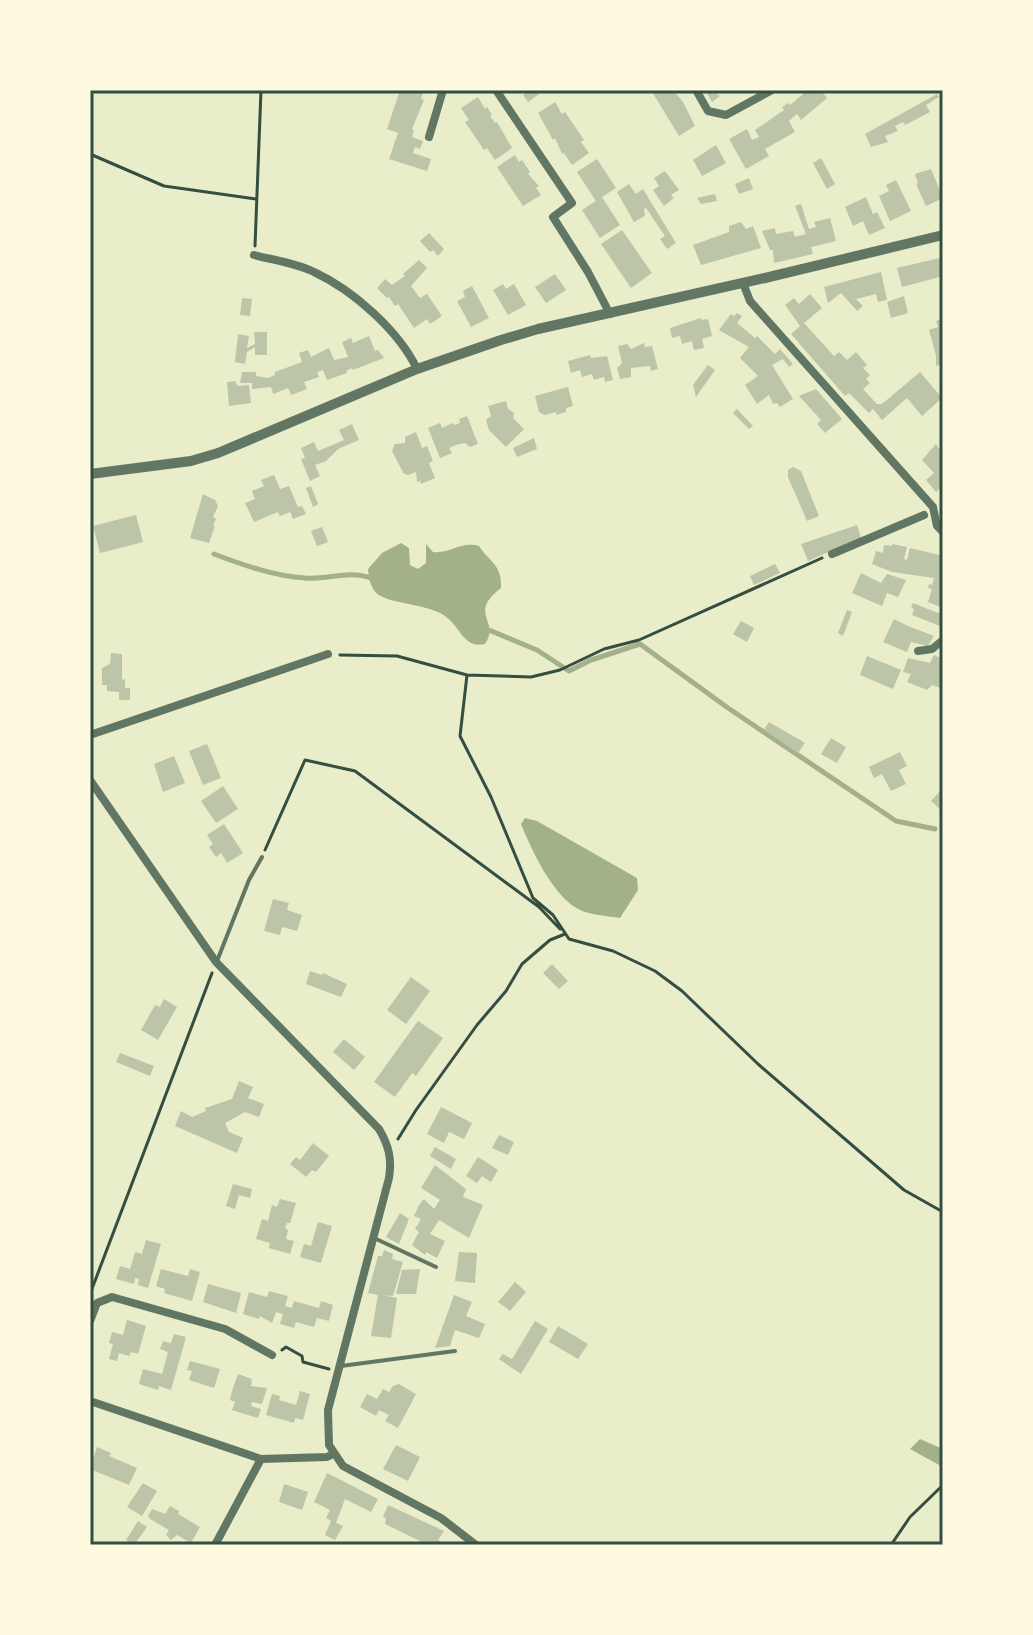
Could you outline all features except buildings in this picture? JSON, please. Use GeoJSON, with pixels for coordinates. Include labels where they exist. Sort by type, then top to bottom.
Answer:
{"type":"FeatureCollection","features":[{"type":"Feature","properties":{"kind":"street"},"geometry":{"type":"LineString","coordinates":[[429,137],[443,90]]}},
{"type":"Feature","properties":{"kind":"street"},"geometry":{"type":"LineString","coordinates":[[496,90],[572,203],[553,217],[610,314]]}},
{"type":"Feature","properties":{"kind":"street"},"geometry":{"type":"LineString","coordinates":[[696,90],[708,111],[726,115],[772,90]]}},
{"type":"Feature","properties":{"kind":"street"},"geometry":{"type":"LineString","coordinates":[[90,474],[191,461],[218,453],[417,369],[538,329],[943,235]]}},
{"type":"Feature","properties":{"kind":"street"},"geometry":{"type":"LineString","coordinates":[[254,255],[313,271],[363,303],[410,355],[417,369]]}},
{"type":"Feature","properties":{"kind":"street"},"geometry":{"type":"LineString","coordinates":[[743,283],[750,301],[933,507],[937,526],[943,532]]}},
{"type":"Feature","properties":{"kind":"street"},"geometry":{"type":"LineString","coordinates":[[832,554],[924,515]]}},
{"type":"Feature","properties":{"kind":"street"},"geometry":{"type":"LineString","coordinates":[[918,651],[932,649],[943,640]]}},
{"type":"Feature","properties":{"kind":"street"},"geometry":{"type":"LineString","coordinates":[[90,735],[328,654]]}},
{"type":"Feature","properties":{"kind":"street"},"geometry":{"type":"LineString","coordinates":[[90,780],[216,962],[379,1129],[390,1153],[389,1178],[328,1410],[329,1445],[343,1466],[441,1518],[476,1545]]}},
{"type":"Feature","properties":{"kind":"street"},"geometry":{"type":"LineString","coordinates":[[90,1321],[97,1303],[112,1297],[225,1329],[272,1355]]}},
{"type":"Feature","properties":{"kind":"street"},"geometry":{"type":"LineString","coordinates":[[90,1401],[261,1459],[327,1457],[333,1454]]}},
{"type":"Feature","properties":{"kind":"street"},"geometry":{"type":"LineString","coordinates":[[215,1545],[261,1459]]}},
{"type":"Feature","properties":{"kind":"lane"},"geometry":{"type":"LineString","coordinates":[[216,962],[249,880],[262,857]]}},
{"type":"Feature","properties":{"kind":"lane"},"geometry":{"type":"LineString","coordinates":[[374,1238],[436,1267]]}},
{"type":"Feature","properties":{"kind":"lane"},"geometry":{"type":"LineString","coordinates":[[341,1366],[455,1351]]}},
{"type":"Feature","properties":{"kind":"path"},"geometry":{"type":"LineString","coordinates":[[254,255],[261,90]]}},
{"type":"Feature","properties":{"kind":"path"},"geometry":{"type":"LineString","coordinates":[[90,154],[164,186],[256,199]]}},
{"type":"Feature","properties":{"kind":"path"},"geometry":{"type":"LineString","coordinates":[[328,654],[397,656],[467,675],[531,677],[560,670],[604,649],[639,640],[832,554]]}},
{"type":"Feature","properties":{"kind":"path"},"geometry":{"type":"LineString","coordinates":[[467,675],[460,736],[491,797],[533,898],[553,915],[565,934]]}},
{"type":"Feature","properties":{"kind":"path"},"geometry":{"type":"LineString","coordinates":[[262,857],[305,760],[355,771],[539,907],[575,942],[613,951],[682,991],[758,1064],[904,1190],[943,1212]]}},
{"type":"Feature","properties":{"kind":"path"},"geometry":{"type":"LineString","coordinates":[[390,1153],[425,1098],[477,1025],[506,991],[522,964],[550,940],[565,934]]}},
{"type":"Feature","properties":{"kind":"path"},"geometry":{"type":"LineString","coordinates":[[90,1294],[216,962]]}},
{"type":"Feature","properties":{"kind":"path"},"geometry":{"type":"LineString","coordinates":[[272,1355],[286,1347],[302,1356],[303,1362],[328,1369],[341,1366]]}},
{"type":"Feature","properties":{"kind":"path"},"geometry":{"type":"LineString","coordinates":[[891,1545],[910,1517],[943,1485]]}},
{"type":"Feature","properties":{"kind":"shaded area"},"geometry":{"type":"Polygon","coordinates":[[[401,543],[409,548],[410,565],[418,569],[426,563],[426,544],[433,552],[467,545],[479,546],[494,564],[500,574],[501,588],[486,604],[489,636],[485,644],[477,645],[466,640],[442,614],[376,593],[368,569],[382,553],[401,543]]]}},
{"type":"Feature","properties":{"kind":"shaded area"},"geometry":{"type":"Polygon","coordinates":[[[525,818],[537,821],[637,878],[638,890],[620,918],[582,911],[562,896],[531,847],[521,824],[525,818]]]}},
{"type":"Feature","properties":{"kind":"shaded area"},"geometry":{"type":"Polygon","coordinates":[[[920,1439],[943,1449],[941,1466],[910,1449],[920,1439]]]}},
{"type":"Feature","properties":{"kind":"waterway"},"geometry":{"type":"LineString","coordinates":[[214,554],[293,577],[356,575],[373,579]]}},
{"type":"Feature","properties":{"kind":"waterway"},"geometry":{"type":"LineString","coordinates":[[484,628],[537,650],[569,671],[591,660],[640,644],[728,708],[896,821],[935,829]]}}]}
